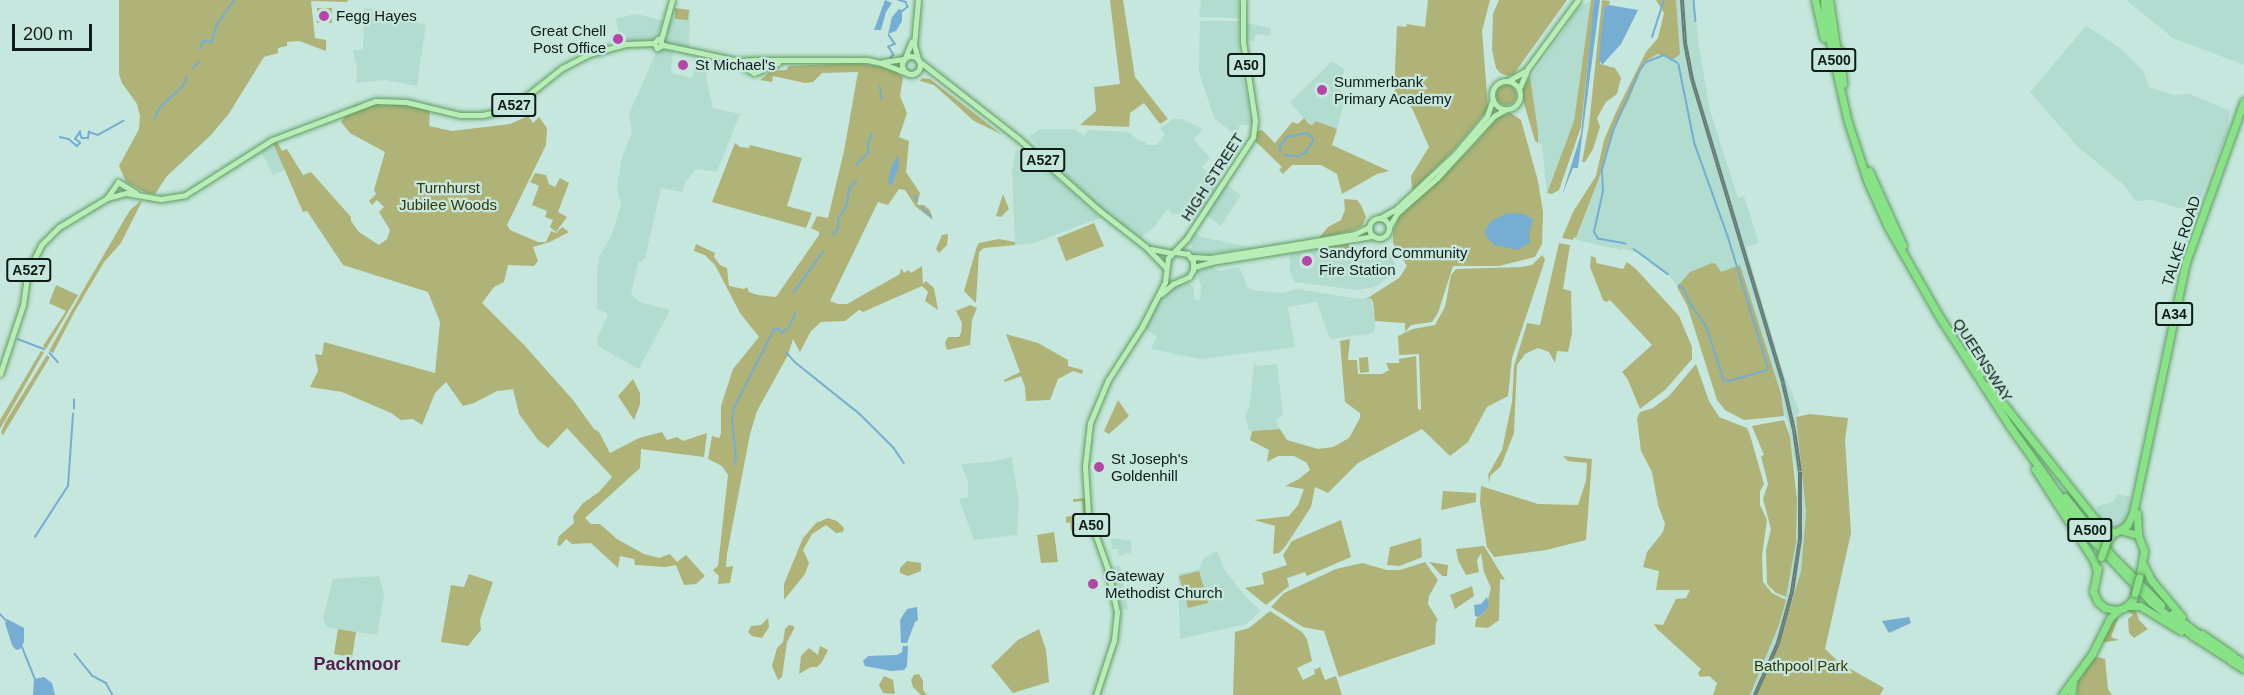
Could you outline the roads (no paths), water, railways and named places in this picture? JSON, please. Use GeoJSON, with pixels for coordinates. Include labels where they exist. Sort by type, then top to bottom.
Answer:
{"type":"FeatureCollection","features":[{"type":"Feature","properties":{"kind":"highway"},"geometry":{"type":"LineString","coordinates":[[1815,0],[1847,119]]}},
{"type":"Feature","properties":{"kind":"highway","name":"QUEENSWAY"},"geometry":{"type":"LineString","coordinates":[[1824,0],[1825,21],[1847,119],[1868,180],[1888,227],[1913,274],[1997,406],[2071,514],[2109,560],[2141,593],[2181,627],[2241,664]]}},
{"type":"Feature","properties":{"kind":"highway","name":"QUEENSWAY"},"geometry":{"type":"LineString","coordinates":[[1829,0],[1844,86],[1872,178],[1891,223],[1927,290],[1988,385],[2071,505],[2111,555],[2147,593],[2241,664]]}},
{"type":"Feature","properties":{"kind":"highway"},"geometry":{"type":"LineString","coordinates":[[1834,0],[1844,86]]}},
{"type":"Feature","properties":{"kind":"highway","name":"TALKE ROAD"},"geometry":{"type":"LineString","coordinates":[[2097,572],[2106,543],[2117,531],[2127,525],[2133,513],[2186,262],[2244,101]]}},
{"type":"Feature","properties":{"kind":"highway","name":"TALKE ROAD"},"geometry":{"type":"LineString","coordinates":[[2142,562],[2144,546],[2138,535],[2135,519],[2189,263],[2244,112]]}},
{"type":"Feature","properties":{"kind":"highway"},"geometry":{"type":"LineString","coordinates":[[1988,385],[2105,530],[2138,535]]}},
{"type":"Feature","properties":{"kind":"highway","name":"A500"},"geometry":{"type":"LineString","coordinates":[[1997,406],[2067,523],[2094,561],[2097,572]]}},
{"type":"Feature","properties":{"kind":"highway"},"geometry":{"type":"LineString","coordinates":[[2142,562],[2151,580],[2181,617],[2241,664]]}},
{"type":"Feature","properties":{"kind":"highway"},"geometry":{"type":"LineString","coordinates":[[2128,606],[2135,593],[2142,562]]}},
{"type":"Feature","properties":{"kind":"highway"},"geometry":{"type":"LineString","coordinates":[[2090,656],[2104,621],[2102,606],[2093,591],[2097,572]]}},
{"type":"Feature","properties":{"kind":"highway"},"geometry":{"type":"LineString","coordinates":[[2102,606],[2119,610]]}},
{"type":"Feature","properties":{"kind":"highway"},"geometry":{"type":"LineString","coordinates":[[2066,695],[2110,618],[2128,606],[2140,606],[2241,664]]}},
{"type":"Feature","properties":{"kind":"main road"},"geometry":{"type":"LineString","coordinates":[[658,42],[672,0]]}},
{"type":"Feature","properties":{"kind":"main road"},"geometry":{"type":"LineString","coordinates":[[905,72],[902,66],[915,34],[919,15],[918,0]]}},
{"type":"Feature","properties":{"kind":"main road","name":"HIGH STREET"},"geometry":{"type":"LineString","coordinates":[[1173,253],[1187,238],[1245,150],[1255,129],[1243,42],[1243,0]]}},
{"type":"Feature","properties":{"kind":"main road"},"geometry":{"type":"LineString","coordinates":[[1194,267],[1211,262],[1385,236],[1397,213],[1437,178],[1496,114],[1518,102],[1519,89],[1528,68],[1578,0]]}},
{"type":"Feature","properties":{"kind":"main road"},"geometry":{"type":"LineString","coordinates":[[915,34],[917,72]]}},
{"type":"Feature","properties":{"kind":"main road","name":"A527"},"geometry":{"type":"LineString","coordinates":[[0,374],[23,305],[28,271],[41,245],[59,227],[107,198],[120,194],[138,194],[161,199],[185,195],[272,140],[356,106],[388,100],[460,115],[501,111],[518,103],[549,78],[583,57],[617,46],[658,42],[749,62]]}},
{"type":"Feature","properties":{"kind":"main road","name":"A527"},"geometry":{"type":"LineString","coordinates":[[881,63],[913,56],[996,120],[1100,212],[1146,247],[1166,270]]}},
{"type":"Feature","properties":{"kind":"main road","name":"A527"},"geometry":{"type":"LineString","coordinates":[[732,59],[749,70]]}},
{"type":"Feature","properties":{"kind":"main road"},"geometry":{"type":"LineString","coordinates":[[758,60],[761,64],[760,70],[754,73],[749,70],[749,62],[758,60]]}},
{"type":"Feature","properties":{"kind":"main road","name":"A527"},"geometry":{"type":"LineString","coordinates":[[758,60],[782,62],[848,60],[881,63],[910,75],[917,72],[936,75]]}},
{"type":"Feature","properties":{"kind":"main road","name":"A527"},"geometry":{"type":"LineString","coordinates":[[760,70],[782,62]]}},
{"type":"Feature","properties":{"kind":"main road"},"geometry":{"type":"LineString","coordinates":[[1173,253],[1210,258],[1355,234],[1369,227],[1372,220],[1396,209],[1455,154],[1490,113],[1495,86],[1508,81],[1528,68]]}},
{"type":"Feature","properties":{"kind":"main road"},"geometry":{"type":"LineString","coordinates":[[1508,81],[1519,89]]}},
{"type":"Feature","properties":{"kind":"main road"},"geometry":{"type":"LineString","coordinates":[[1493,99],[1498,107],[1506,109]]}},
{"type":"Feature","properties":{"kind":"main road"},"geometry":{"type":"LineString","coordinates":[[118,182],[124,185],[120,194],[113,188],[118,182]]}},
{"type":"Feature","properties":{"kind":"main road","name":"A527"},"geometry":{"type":"LineString","coordinates":[[124,185],[138,194]]}},
{"type":"Feature","properties":{"kind":"main road","name":"A527"},"geometry":{"type":"LineString","coordinates":[[107,198],[113,188]]}},
{"type":"Feature","properties":{"kind":"main road"},"geometry":{"type":"LineString","coordinates":[[1380,218],[1387,221],[1389,227]]}},
{"type":"Feature","properties":{"kind":"main road"},"geometry":{"type":"LineString","coordinates":[[1369,227],[1374,236]]}},
{"type":"Feature","properties":{"kind":"main road","name":"HIGH STREET"},"geometry":{"type":"LineString","coordinates":[[1187,238],[1190,256]]}},
{"type":"Feature","properties":{"kind":"main road","name":"A527"},"geometry":{"type":"LineString","coordinates":[[1146,247],[1173,253]]}},
{"type":"Feature","properties":{"kind":"main road","name":"A50"},"geometry":{"type":"LineString","coordinates":[[1096,695],[1117,626],[1117,612],[1107,567],[1088,514],[1085,466],[1090,423],[1108,380],[1156,300],[1166,270],[1166,261],[1173,253]]}},
{"type":"Feature","properties":{"kind":"main road"},"geometry":{"type":"LineString","coordinates":[[1156,300],[1165,290],[1189,277],[1194,267],[1190,256]]}},
{"type":"Feature","properties":{"kind":"main road"},"geometry":{"type":"LineString","coordinates":[[1166,270],[1173,278],[1182,280]]}},
{"type":"Feature","properties":{"kind":"water"},"geometry":{"type":"Polygon","coordinates":[[[885,0],[892,3],[886,12],[881,30],[874,30],[885,0]]]}},
{"type":"Feature","properties":{"kind":"water"},"geometry":{"type":"Polygon","coordinates":[[[1594,0],[1600,0],[1578,168],[1573,168],[1562,195],[1581,134],[1594,0]]]}},
{"type":"Feature","properties":{"kind":"water"},"geometry":{"type":"Polygon","coordinates":[[[1609,5],[1638,10],[1621,44],[1602,65],[1599,59],[1604,7],[1609,5]]]}},
{"type":"Feature","properties":{"kind":"water"},"geometry":{"type":"Polygon","coordinates":[[[899,9],[902,10],[902,21],[896,31],[888,34],[892,17],[899,9]]]}},
{"type":"Feature","properties":{"kind":"water"},"geometry":{"type":"Polygon","coordinates":[[[898,155],[899,166],[891,187],[888,182],[891,168],[898,155]]]}},
{"type":"Feature","properties":{"kind":"water"},"geometry":{"type":"Polygon","coordinates":[[[1508,213],[1524,214],[1533,219],[1529,234],[1530,242],[1518,250],[1494,245],[1486,236],[1485,231],[1491,221],[1508,213]]]}},
{"type":"Feature","properties":{"kind":"water"},"geometry":{"type":"Polygon","coordinates":[[[1487,597],[1489,604],[1485,612],[1478,617],[1475,616],[1474,605],[1481,604],[1487,597]]]}},
{"type":"Feature","properties":{"kind":"water"},"geometry":{"type":"Polygon","coordinates":[[[917,607],[918,620],[915,622],[907,643],[901,643],[900,620],[907,609],[917,607]]]}},
{"type":"Feature","properties":{"kind":"water"},"geometry":{"type":"Polygon","coordinates":[[[1909,617],[1911,623],[1889,633],[1882,621],[1909,617]]]}},
{"type":"Feature","properties":{"kind":"water"},"geometry":{"type":"Polygon","coordinates":[[[7,619],[24,628],[24,642],[20,649],[16,650],[12,645],[5,623],[7,619]]]}},
{"type":"Feature","properties":{"kind":"water"},"geometry":{"type":"Polygon","coordinates":[[[903,646],[908,646],[907,666],[904,670],[891,671],[865,666],[863,661],[868,656],[897,655],[902,652],[903,646]]]}},
{"type":"Feature","properties":{"kind":"water"},"geometry":{"type":"Polygon","coordinates":[[[44,677],[52,683],[55,695],[33,695],[34,679],[44,677]]]}},
{"type":"Feature","properties":{"kind":"waterway"},"geometry":{"type":"LineString","coordinates":[[200,49],[203,41],[212,42],[216,26],[234,0]]}},
{"type":"Feature","properties":{"kind":"waterway"},"geometry":{"type":"LineString","coordinates":[[899,0],[906,2],[908,7],[902,12]]}},
{"type":"Feature","properties":{"kind":"waterway"},"geometry":{"type":"LineString","coordinates":[[1652,37],[1664,0]]}},
{"type":"Feature","properties":{"kind":"waterway"},"geometry":{"type":"LineString","coordinates":[[1694,0],[1696,21]]}},
{"type":"Feature","properties":{"kind":"waterway"},"geometry":{"type":"LineString","coordinates":[[889,35],[895,44],[889,47],[894,55],[891,58]]}},
{"type":"Feature","properties":{"kind":"waterway"},"geometry":{"type":"LineString","coordinates":[[1626,244],[1598,239],[1594,232],[1603,191],[1602,170],[1613,131],[1640,70],[1646,62],[1664,55],[1678,63]]}},
{"type":"Feature","properties":{"kind":"waterway"},"geometry":{"type":"LineString","coordinates":[[193,68],[199,62]]}},
{"type":"Feature","properties":{"kind":"waterway"},"geometry":{"type":"LineString","coordinates":[[1679,65],[1695,144],[1728,236],[1768,367]]}},
{"type":"Feature","properties":{"kind":"waterway"},"geometry":{"type":"LineString","coordinates":[[154,119],[160,107],[182,87],[187,78]]}},
{"type":"Feature","properties":{"kind":"waterway"},"geometry":{"type":"LineString","coordinates":[[880,86],[882,99]]}},
{"type":"Feature","properties":{"kind":"waterway"},"geometry":{"type":"LineString","coordinates":[[60,137],[69,139],[77,146],[80,143],[75,139],[80,132],[82,138],[88,138],[89,132],[98,135],[123,121]]}},
{"type":"Feature","properties":{"kind":"waterway"},"geometry":{"type":"LineString","coordinates":[[1280,152],[1280,146],[1287,137],[1307,133],[1312,137],[1314,141],[1306,153],[1298,157],[1284,155]]}},
{"type":"Feature","properties":{"kind":"waterway"},"geometry":{"type":"LineString","coordinates":[[856,165],[868,153],[868,143],[872,134]]}},
{"type":"Feature","properties":{"kind":"waterway"},"geometry":{"type":"LineString","coordinates":[[832,235],[838,229],[838,219],[846,207],[850,187],[857,181]]}},
{"type":"Feature","properties":{"kind":"waterway"},"geometry":{"type":"LineString","coordinates":[[916,195],[917,201]]}},
{"type":"Feature","properties":{"kind":"waterway"},"geometry":{"type":"LineString","coordinates":[[922,207],[931,216]]}},
{"type":"Feature","properties":{"kind":"waterway"},"geometry":{"type":"LineString","coordinates":[[1634,249],[1668,274]]}},
{"type":"Feature","properties":{"kind":"waterway"},"geometry":{"type":"LineString","coordinates":[[794,292],[823,252]]}},
{"type":"Feature","properties":{"kind":"waterway"},"geometry":{"type":"LineString","coordinates":[[1679,285],[1684,289],[1692,306],[1706,325],[1724,380],[1729,381],[1767,370]]}},
{"type":"Feature","properties":{"kind":"waterway"},"geometry":{"type":"LineString","coordinates":[[788,329],[795,314]]}},
{"type":"Feature","properties":{"kind":"waterway"},"geometry":{"type":"LineString","coordinates":[[734,465],[736,458],[732,421],[734,408],[774,330],[779,329],[782,333],[785,330]]}},
{"type":"Feature","properties":{"kind":"waterway"},"geometry":{"type":"LineString","coordinates":[[18,339],[44,349]]}},
{"type":"Feature","properties":{"kind":"waterway"},"geometry":{"type":"LineString","coordinates":[[786,352],[795,362],[860,414],[894,448],[904,463]]}},
{"type":"Feature","properties":{"kind":"waterway"},"geometry":{"type":"LineString","coordinates":[[50,353],[58,362]]}},
{"type":"Feature","properties":{"kind":"waterway"},"geometry":{"type":"LineString","coordinates":[[74,400],[74,409]]}},
{"type":"Feature","properties":{"kind":"waterway"},"geometry":{"type":"LineString","coordinates":[[35,537],[68,486],[73,414]]}},
{"type":"Feature","properties":{"kind":"waterway"},"geometry":{"type":"LineString","coordinates":[[0,614],[6,620]]}},
{"type":"Feature","properties":{"kind":"waterway"},"geometry":{"type":"LineString","coordinates":[[22,646],[35,678]]}},
{"type":"Feature","properties":{"kind":"waterway"},"geometry":{"type":"LineString","coordinates":[[75,654],[93,676],[106,683],[113,695]]}},
{"type":"Feature","properties":{"kind":"railway"},"geometry":{"type":"LineString","coordinates":[[1682,0],[1685,43],[1692,79],[1783,383],[1794,430],[1800,472],[1800,539],[1792,592],[1778,643],[1755,695]]}},
{"type":"Feature","properties":{"kind":"place","name":"Fegg Hayes"},"geometry":{"type":"Point","coordinates":[324,16]}},
{"type":"Feature","properties":{"kind":"place","name":"Great Chell Post Office"},"geometry":{"type":"Point","coordinates":[618,39]}},
{"type":"Feature","properties":{"kind":"place","name":"St Michael's"},"geometry":{"type":"Point","coordinates":[683,65]}},
{"type":"Feature","properties":{"kind":"place","name":"Summerbank Primary Academy"},"geometry":{"type":"Point","coordinates":[1322,90]}},
{"type":"Feature","properties":{"kind":"place","name":"Sandyford Community Fire Station"},"geometry":{"type":"Point","coordinates":[1307,261]}},
{"type":"Feature","properties":{"kind":"place","name":"St Joseph's Goldenhill"},"geometry":{"type":"Point","coordinates":[1099,467]}},
{"type":"Feature","properties":{"kind":"place","name":"Gateway Methodist Church"},"geometry":{"type":"Point","coordinates":[1093,584]}},
{"type":"Feature","properties":{"kind":"district","name":"Packmoor"},"geometry":{"type":"Point","coordinates":[357,664]}},
{"type":"Feature","properties":{"kind":"park label","name":"Turnhurst Jubilee Woods"},"geometry":{"type":"Point","coordinates":[448,196]}},
{"type":"Feature","properties":{"kind":"park label","name":"Bathpool Park"},"geometry":{"type":"Point","coordinates":[1801,666]}}]}
